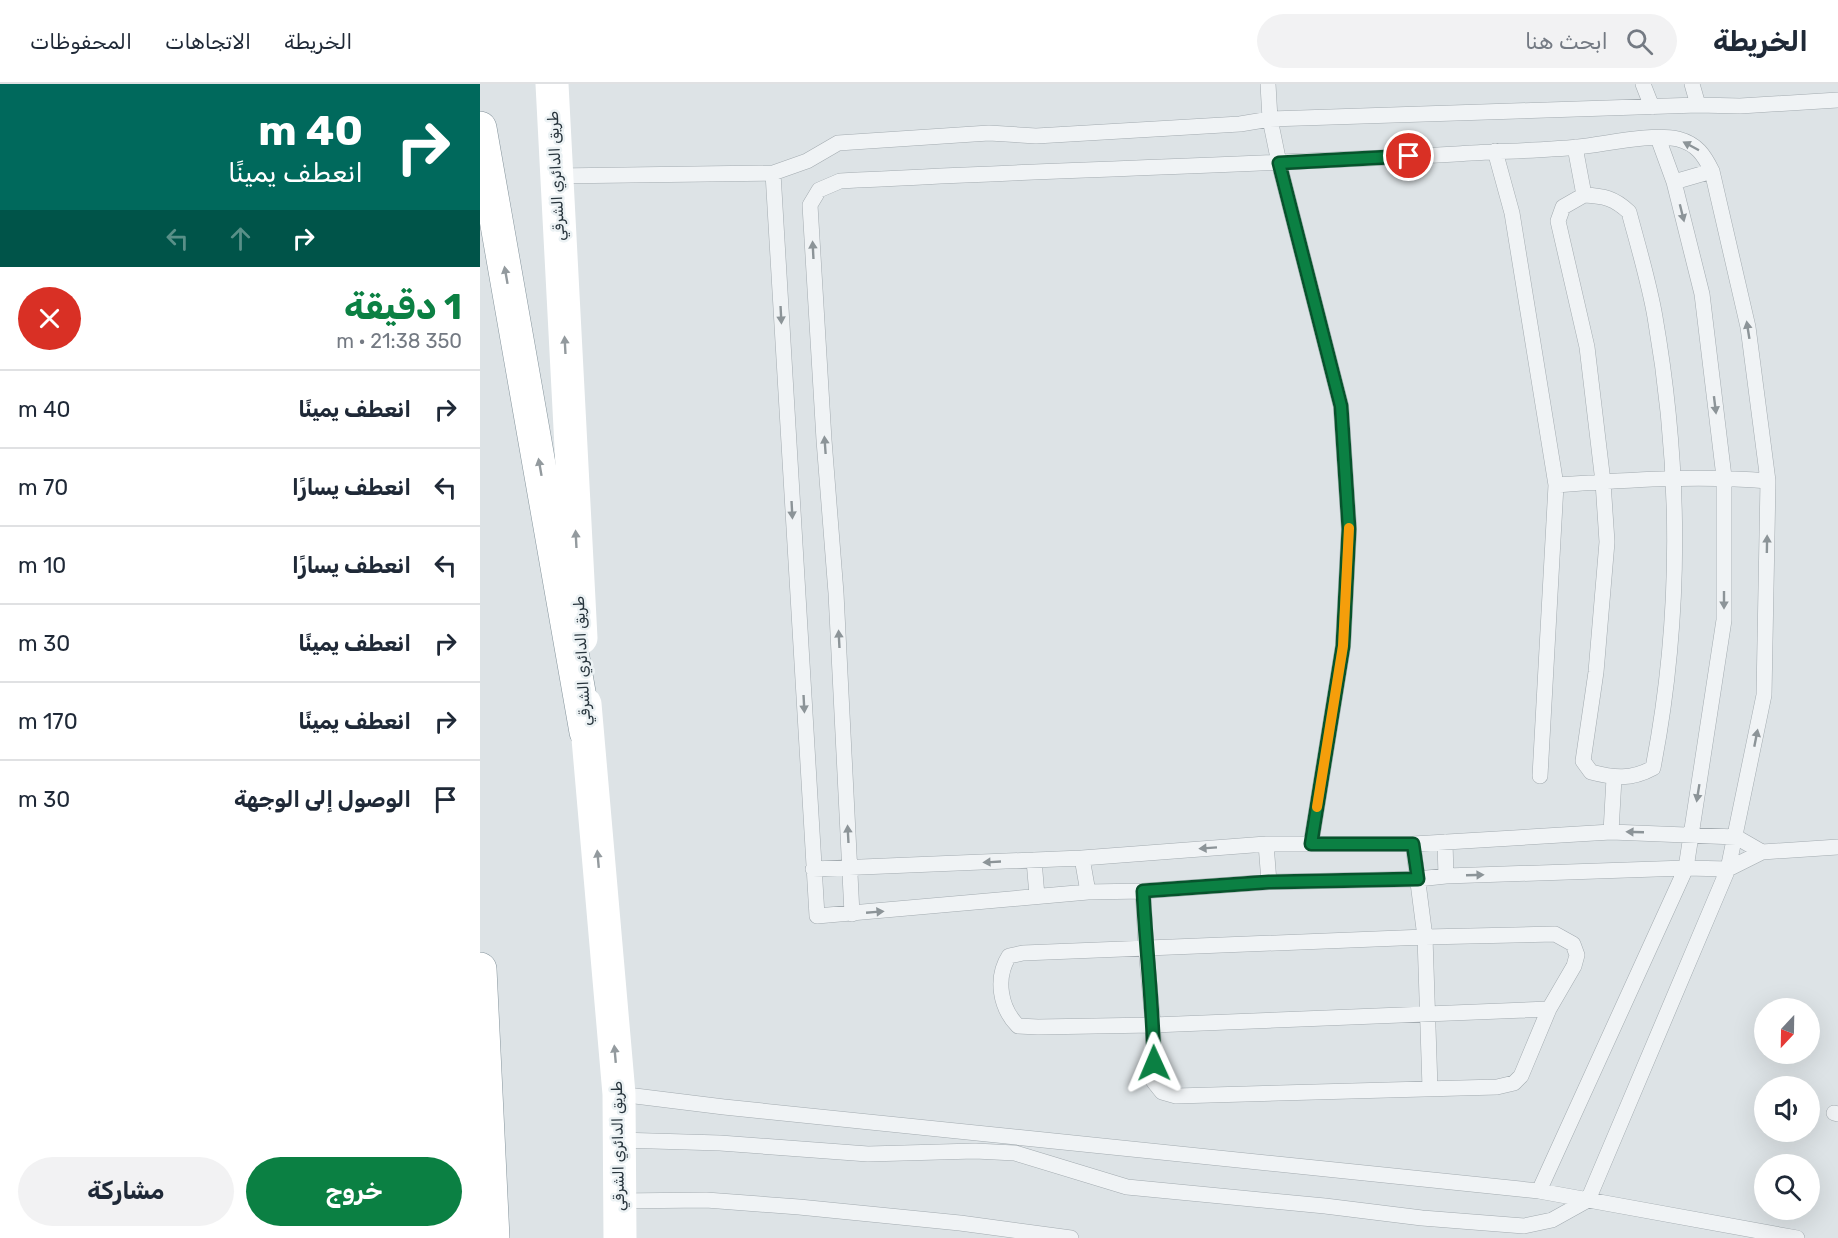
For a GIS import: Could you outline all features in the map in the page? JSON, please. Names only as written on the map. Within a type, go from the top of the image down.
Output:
[{"type":"main road","name":"طريق الدائري الشرقي","points":[[552,84],[586,732],[619,1094],[620,1238]]},
{"type":"main road","points":[[480,128],[586,732]]},
{"type":"main road","points":[[480,969],[493,1238]]},
{"type":"lane","points":[[1268,84],[1270,119],[1279,163],[1341,406],[1349,529],[1343,646],[1311,844]]},
{"type":"lane","points":[[1644,84],[1652,107]]},
{"type":"lane","points":[[1692,84],[1698,105]]},
{"type":"lane","points":[[556,176],[772,173],[807,161],[838,143],[989,133],[1036,136],[1240,124],[1270,119],[1698,105],[1740,106],[1838,99]]},
{"type":"lane","points":[[1539,1191],[1686,868],[1724,620],[1724,477],[1702,294],[1674,182],[1658,138]]},
{"type":"lane","points":[[619,1140],[720,1143],[868,1154],[975,1151],[1015,1153],[1127,1187],[1422,1218],[1524,1226],[1552,1220],[1588,1200],[1728,869],[1764,695],[1768,481],[1748,327],[1712,171],[1703,153],[1695,146],[1678,139],[1658,138],[1575,147],[1279,163],[1030,171],[840,181],[819,190],[810,205],[836,593],[852,914]]},
{"type":"lane","points":[[1575,147],[1584,195]]},
{"type":"lane","points":[[1496,151],[1512,213],[1556,485],[1540,776]]},
{"type":"lane","points":[[1674,182],[1712,171]]},
{"type":"lane","points":[[772,173],[817,916],[1089,892],[1143,891],[1269,882],[1418,879],[1446,876],[1686,868],[1728,869],[1762,852],[1838,847]]},
{"type":"lane","points":[[1584,195],[1601,196],[1617,202],[1629,212],[1655,316],[1669,421],[1673,480],[1676,552],[1672,642],[1664,709],[1653,768],[1641,774],[1614,778],[1591,772],[1583,761],[1596,672],[1607,542],[1603,482],[1587,347],[1558,221],[1563,207],[1584,195]]},
{"type":"lane","points":[[1556,485],[1724,477],[1768,481]]},
{"type":"lane","points":[[1611,832],[1614,778]]},
{"type":"lane","points":[[813,869],[1082,858],[1266,844],[1413,844],[1611,832],[1736,837],[1762,852]]},
{"type":"lane","points":[[1445,842],[1446,876]]},
{"type":"lane","points":[[1266,844],[1269,882]]},
{"type":"lane","points":[[1413,844],[1425,937],[1430,1088]]},
{"type":"lane","points":[[1082,858],[1089,892]]},
{"type":"lane","points":[[1034,860],[1037,896]]},
{"type":"lane","points":[[1143,891],[1146,947],[1154,1025],[1154,1082],[1162,1092],[1176,1096],[1497,1087],[1514,1083],[1521,1076],[1549,1009],[1578,955],[1573,944],[1555,934],[1146,947],[1023,953],[1009,956],[1002,966],[1000,980],[1005,1008],[1010,1018],[1018,1026],[1038,1028],[1154,1025],[1549,1009]]},
{"type":"lane","points":[[619,1094],[724,1107],[1539,1191],[1797,1238]]},
{"type":"lane","points":[[618,1200],[706,1200],[799,1207],[960,1223],[1071,1238]]},
{"type":"slow traffic","points":[[1317,807],[1343,646],[1349,528]]},
{"type":"route","points":[[1154,1063],[1154,1025],[1143,891],[1269,882],[1418,879],[1413,844],[1311,844],[1343,646],[1349,529],[1341,406],[1279,163],[1409,156]]}]
